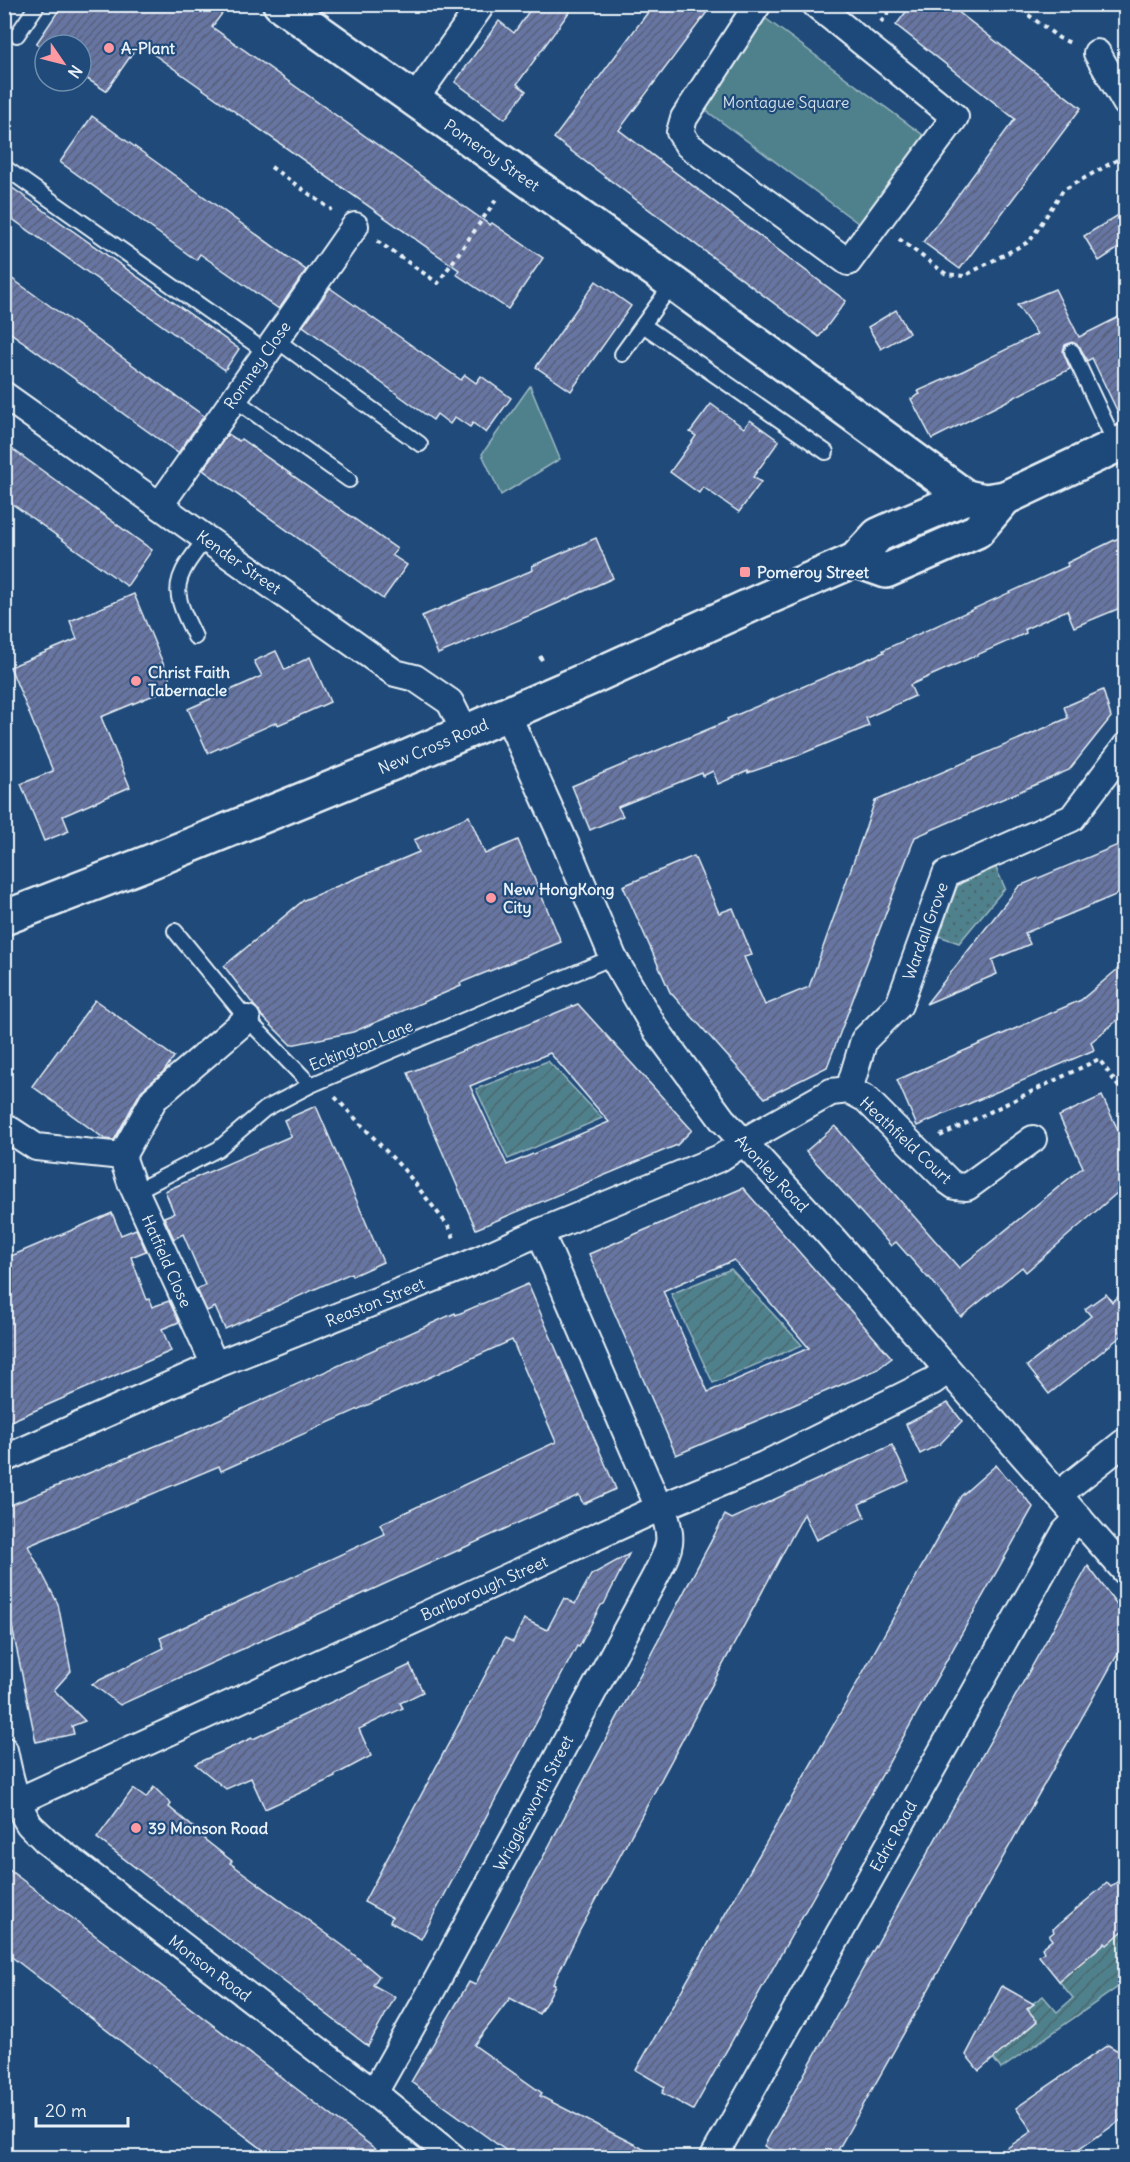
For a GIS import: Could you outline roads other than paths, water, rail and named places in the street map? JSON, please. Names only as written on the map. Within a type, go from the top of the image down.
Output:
[{"type":"main road","name":"Pomeroy Street","points":[[280,4],[673,283],[966,497]]},
{"type":"main road","name":"New Cross Road","points":[[4,918],[147,863],[396,762],[507,714],[855,560],[878,535],[966,497],[985,501],[1005,498],[1121,443]]},
{"type":"main road","name":"New Cross Road","points":[[855,560],[886,571],[977,531],[1005,498]]},
{"type":"street","points":[[414,100],[482,4]]},
{"type":"street","points":[[758,4],[684,118],[680,132],[688,145],[848,262],[955,117],[815,4]]},
{"type":"street","points":[[1097,53],[1125,103]]},
{"type":"street","name":"Romney Close","points":[[160,505],[355,226]]},
{"type":"street","name":"Kender Street","points":[[4,395],[395,673],[415,678],[450,702],[465,732]]},
{"type":"street","name":"Avonley Road","points":[[507,714],[613,957],[654,1027],[722,1119],[826,1231],[1125,1572]]},
{"type":"street","name":"Wardall Grove","points":[[849,1090],[864,1040],[899,1005],[946,874],[1072,818],[1125,746]]},
{"type":"street","points":[[4,1126],[36,1147],[122,1156],[154,1099],[248,1019]]},
{"type":"street","name":"Heathfield Court","points":[[743,1142],[831,1092],[849,1090],[866,1099],[955,1186],[967,1187],[1033,1139]]},
{"type":"street","name":"Reaston Street","points":[[4,1459],[214,1365],[467,1265],[540,1232],[720,1158],[743,1142]]},
{"type":"street","name":"Hatfield Close","points":[[122,1156],[214,1365]]},
{"type":"street","name":"Wrigglesworth Street","points":[[374,2093],[663,1561],[671,1541],[670,1527],[540,1232]]},
{"type":"street","name":"Barlborough Street","points":[[18,1801],[660,1508],[764,1465],[933,1381],[948,1370]]},
{"type":"street","points":[[1058,1495],[1125,1441]]},
{"type":"street","name":"Edric Road","points":[[713,2157],[1065,1532],[1079,1518]]},
{"type":"street","name":"Monson Road","points":[[4,1750],[8,1772],[18,1801],[30,1824],[46,1841],[454,2157]]},
{"type":"lane","points":[[17,35],[38,4]]},
{"type":"lane","points":[[4,167],[420,444]]},
{"type":"lane","points":[[622,354],[673,283]]},
{"type":"lane","points":[[643,325],[826,452]]},
{"type":"lane","points":[[1072,351],[1121,443]]},
{"type":"lane","points":[[234,399],[349,480]]},
{"type":"lane","points":[[195,638],[178,597],[178,582],[184,568],[206,538]]},
{"type":"lane","name":"Eckington Lane","points":[[175,931],[248,1019],[317,1082],[613,957]]},
{"type":"lane","points":[[136,1191],[219,1149],[265,1109],[317,1082]]},
{"type":"place","name":"A-Plant","points":[[109,48]]},
{"type":"place","name":"Pomeroy Street","points":[[745,572]]},
{"type":"place","name":"Christ Faith Tabernacle","points":[[136,681]]},
{"type":"place","name":"New HongKong City","points":[[491,898]]},
{"type":"place","name":"39 Monson Road","points":[[136,1828]]},
{"type":"park label","name":"Montague Square","points":[[786,102]]}]
